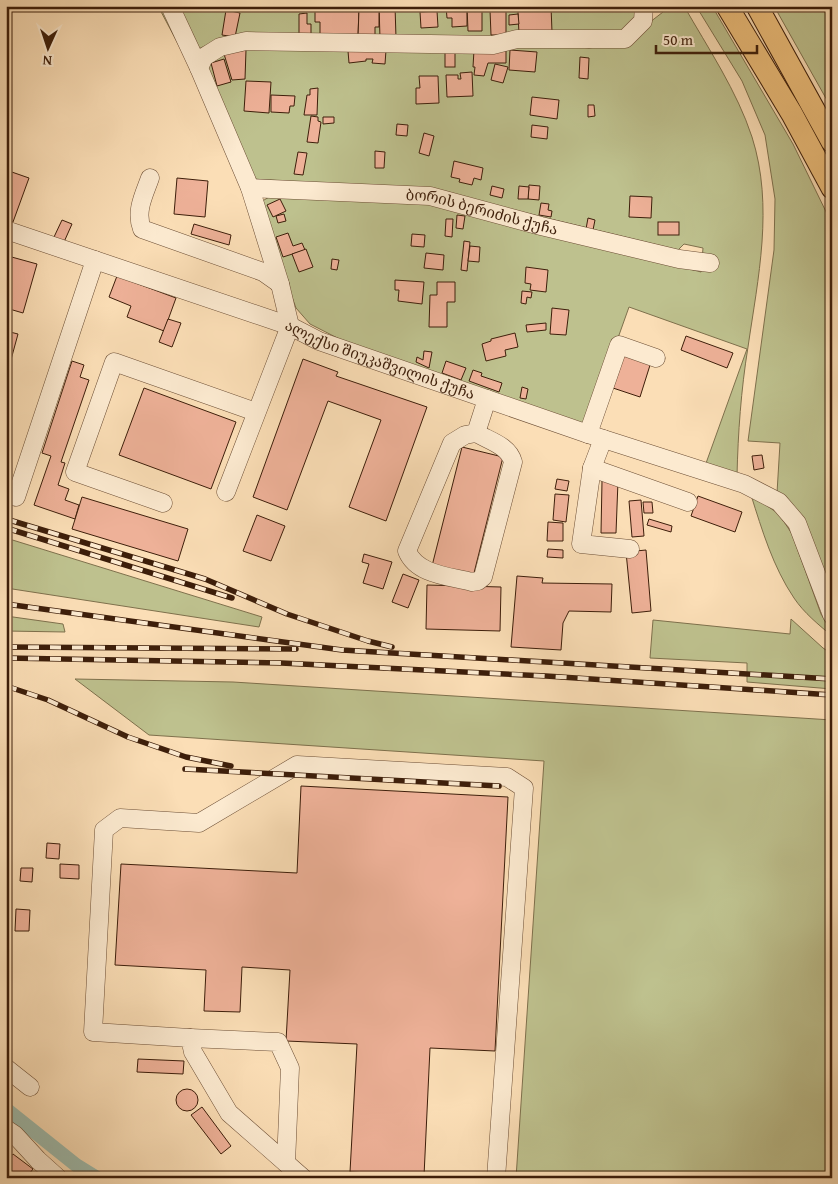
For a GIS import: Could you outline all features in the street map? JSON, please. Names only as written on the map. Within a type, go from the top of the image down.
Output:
[{"type":"main road","points":[[727,6],[792,114],[832,188]]},
{"type":"main road","points":[[757,6],[832,142]]},
{"type":"street","name":"ალექსი შიუკაშვილის ქუჩა","points":[[170,6],[199,68],[250,188],[280,284],[290,326],[319,341],[595,436],[744,484],[779,502],[797,523],[832,615]]},
{"type":"street","points":[[199,68],[204,57],[220,47],[246,42],[493,45],[517,40],[625,39],[642,21],[644,6]]},
{"type":"street","points":[[150,178],[139,208],[138,220],[142,229],[264,272],[280,284]]},
{"type":"street","name":"ბორის ბერიძის ქუჩა","points":[[250,188],[430,196],[624,246],[679,259],[710,263]]},
{"type":"street","points":[[6,230],[290,326],[226,492]]},
{"type":"street","points":[[16,497],[95,260]]},
{"type":"street","points":[[630,549],[582,544],[595,436],[619,345],[656,358]]},
{"type":"street","points":[[163,503],[75,472],[114,362],[256,412]]},
{"type":"street","points":[[476,434],[487,399]]},
{"type":"street","points":[[476,434],[506,449],[511,455],[513,462],[483,577],[478,581],[472,582],[425,570],[411,560],[407,551],[452,442],[465,435],[476,434]]},
{"type":"street","points":[[592,468],[688,502]]},
{"type":"street","points":[[286,1163],[290,1068],[278,1042],[93,1032],[104,830],[120,818],[199,823],[297,765],[507,777],[524,788],[496,1178]]},
{"type":"street","points":[[190,1038],[193,1052],[228,1113],[303,1178]]},
{"type":"street","points":[[6,1068],[30,1087]]},
{"type":"street","points":[[6,1128],[15,1135],[38,1169],[58,1178]]},
{"type":"green space","points":[[158,6],[640,6],[632,25],[618,33],[404,40],[235,39],[205,46],[184,55]]},
{"type":"green space","points":[[658,6],[684,6],[738,103],[752,137],[759,163],[762,189],[762,242],[742,395],[737,476],[705,466],[747,349],[629,307],[587,425],[365,352],[310,324],[296,308],[259,203],[276,193],[427,199],[701,272],[703,248],[684,244],[678,250],[431,190],[252,179],[205,69],[208,62],[234,47],[511,48],[557,44],[589,48],[623,43],[663,12]]},
{"type":"green space","points":[[696,6],[712,6],[793,144],[832,224],[832,602],[777,493],[780,443],[748,441],[774,250],[775,199],[765,135],[742,81]]},
{"type":"green space","points":[[774,6],[832,6],[832,109]]},
{"type":"green space","points":[[751,495],[779,514],[792,534],[821,614],[832,636],[802,609],[780,574],[759,522]]},
{"type":"green space","points":[[6,538],[262,617],[259,627],[6,588]]},
{"type":"green space","points":[[6,616],[63,624],[65,632],[6,631]]},
{"type":"green space","points":[[791,619],[832,654],[832,689],[747,682],[747,663],[650,658],[653,620],[790,634]]},
{"type":"green space","points":[[75,679],[233,682],[832,720],[832,1178],[516,1178],[544,761],[149,735]]},
{"type":"building","points":[[315,6],[359,7],[358,37],[320,36],[320,22],[315,22]]},
{"type":"building","points":[[379,6],[395,6],[396,38],[380,38]]},
{"type":"building","points":[[446,6],[467,6],[467,26],[452,27],[452,18],[447,18]]},
{"type":"building","points":[[467,6],[473,6],[473,11],[482,11],[482,31],[468,31]]},
{"type":"building","points":[[538,6],[551,6],[552,32],[519,35],[518,11],[539,9]]},
{"type":"building","points":[[359,9],[379,9],[379,27],[375,27],[375,37],[358,37]]},
{"type":"building","points":[[506,9],[506,35],[491,35],[490,10]]},
{"type":"building","points":[[226,10],[240,13],[235,37],[222,35]]},
{"type":"building","points":[[437,11],[438,27],[421,28],[420,12]]},
{"type":"building","points":[[307,13],[307,24],[311,24],[311,36],[299,37],[299,14]]},
{"type":"building","points":[[518,14],[519,24],[509,25],[509,15]]},
{"type":"building","points":[[246,50],[245,79],[232,80],[224,54]]},
{"type":"building","points":[[386,50],[385,64],[372,63],[373,59],[349,63],[348,51]]},
{"type":"building","points":[[474,50],[506,51],[506,63],[488,63],[484,76],[474,75]]},
{"type":"building","points":[[510,50],[537,52],[535,72],[509,70]]},
{"type":"building","points":[[445,52],[455,52],[455,67],[445,67]]},
{"type":"building","points":[[580,57],[589,58],[588,79],[579,78]]},
{"type":"building","points":[[224,59],[231,82],[217,86],[211,63]]},
{"type":"building","points":[[495,64],[508,67],[503,83],[491,80]]},
{"type":"building","points":[[472,72],[473,96],[447,97],[446,75],[458,75],[458,79],[461,79],[460,73]]},
{"type":"building","points":[[419,76],[438,76],[439,103],[416,104],[416,88],[420,88]]},
{"type":"building","points":[[246,81],[271,82],[269,113],[244,111]]},
{"type":"building","points":[[318,88],[317,115],[304,115],[307,95],[310,95],[310,89]]},
{"type":"building","points":[[271,95],[295,96],[294,106],[290,106],[289,113],[271,112]]},
{"type":"building","points":[[532,97],[559,100],[557,119],[530,115]]},
{"type":"building","points":[[588,105],[594,105],[595,116],[588,117]]},
{"type":"building","points":[[311,116],[318,117],[318,121],[321,122],[318,143],[307,142]]},
{"type":"building","points":[[323,117],[334,117],[334,123],[323,124]]},
{"type":"building","points":[[397,124],[408,125],[407,136],[396,135]]},
{"type":"building","points":[[532,125],[548,127],[547,139],[531,137]]},
{"type":"building","points":[[424,133],[434,136],[429,156],[419,153]]},
{"type":"building","points":[[375,151],[385,152],[384,168],[375,168]]},
{"type":"building","points":[[298,152],[307,153],[303,175],[294,174]]},
{"type":"building","points":[[454,161],[483,168],[481,180],[474,178],[472,185],[459,182],[460,179],[451,177]]},
{"type":"building","points":[[6,170],[29,178],[13,222],[6,219]]},
{"type":"building","points":[[177,178],[208,181],[205,217],[174,214]]},
{"type":"building","points":[[529,185],[540,186],[539,200],[528,199]]},
{"type":"building","points":[[492,186],[504,189],[502,198],[490,195]]},
{"type":"building","points":[[519,186],[529,187],[528,199],[518,199]]},
{"type":"building","points":[[630,196],[652,197],[651,218],[629,217]]},
{"type":"building","points":[[280,199],[286,211],[273,217],[267,205]]},
{"type":"building","points":[[541,203],[549,204],[548,210],[552,211],[551,217],[539,215]]},
{"type":"building","points":[[284,214],[286,221],[278,223],[276,216]]},
{"type":"building","points":[[457,215],[465,216],[463,229],[456,228]]},
{"type":"building","points":[[588,218],[595,220],[593,230],[586,229]]},
{"type":"building","points":[[446,219],[453,219],[452,237],[445,236]]},
{"type":"building","points":[[62,220],[72,224],[64,242],[54,237]]},
{"type":"building","points":[[658,222],[679,222],[679,235],[658,235]]},
{"type":"building","points":[[194,224],[231,235],[229,245],[191,234]]},
{"type":"building","points":[[288,233],[293,246],[302,243],[305,250],[283,257],[276,237]]},
{"type":"building","points":[[412,234],[425,235],[424,247],[411,246]]},
{"type":"building","points":[[464,241],[470,242],[467,271],[461,270]]},
{"type":"building","points":[[470,246],[480,247],[479,262],[468,261]]},
{"type":"building","points":[[306,249],[313,267],[299,272],[292,254]]},
{"type":"building","points":[[426,253],[444,255],[443,270],[424,268]]},
{"type":"building","points":[[8,256],[37,264],[23,313],[6,308],[6,262]]},
{"type":"building","points":[[332,259],[339,260],[337,270],[331,269]]},
{"type":"building","points":[[526,267],[548,270],[546,292],[530,290],[531,284],[525,283]]},
{"type":"building","points":[[117,276],[176,298],[164,331],[127,317],[131,306],[109,297]]},
{"type":"building","points":[[395,280],[424,282],[422,304],[398,301],[399,290],[395,290]]},
{"type":"building","points":[[437,282],[455,282],[455,302],[447,302],[447,327],[429,327],[430,295],[437,295]]},
{"type":"building","points":[[522,291],[532,292],[531,298],[527,297],[526,304],[521,303]]},
{"type":"building","points":[[552,308],[569,310],[566,335],[550,334]]},
{"type":"building","points":[[168,319],[181,323],[172,347],[159,342]]},
{"type":"building","points":[[546,323],[546,330],[527,332],[526,325]]},
{"type":"building","points":[[6,331],[18,334],[6,378]]},
{"type":"building","points":[[515,333],[518,347],[505,350],[506,356],[486,361],[482,344],[491,341],[491,339]]},
{"type":"building","points":[[686,336],[733,353],[727,368],[681,350]]},
{"type":"building","points":[[424,351],[432,352],[429,368],[416,362],[417,357],[423,360]]},
{"type":"building","points":[[625,353],[651,362],[640,397],[613,388]]},
{"type":"building","points":[[303,359],[338,372],[336,376],[427,407],[386,521],[349,507],[381,420],[328,401],[287,510],[253,497]]},
{"type":"building","points":[[72,361],[84,365],[80,377],[89,380],[61,462],[65,463],[58,485],[69,489],[65,500],[79,505],[75,519],[34,505],[51,456],[42,453]]},
{"type":"building","points":[[446,361],[466,368],[461,380],[442,373]]},
{"type":"building","points":[[473,370],[482,373],[481,376],[502,383],[499,392],[469,381]]},
{"type":"building","points":[[522,387],[528,389],[526,399],[520,398]]},
{"type":"building","points":[[144,388],[236,422],[211,489],[119,455]]},
{"type":"building","points":[[462,447],[503,457],[473,577],[432,566]]},
{"type":"building","points":[[762,455],[764,468],[754,470],[752,456]]},
{"type":"building","points":[[557,479],[569,481],[567,491],[555,489]]},
{"type":"building","points":[[602,481],[618,481],[616,533],[601,533]]},
{"type":"building","points":[[555,494],[569,495],[566,522],[553,520]]},
{"type":"building","points":[[698,496],[742,512],[735,532],[691,516]]},
{"type":"building","points":[[82,497],[188,529],[178,561],[72,529]]},
{"type":"building","points":[[641,500],[644,536],[632,537],[629,501]]},
{"type":"building","points":[[643,502],[652,502],[653,513],[644,513]]},
{"type":"building","points":[[257,515],[285,526],[271,561],[243,551]]},
{"type":"building","points":[[649,519],[672,526],[671,532],[647,525]]},
{"type":"building","points":[[548,522],[563,523],[563,541],[547,541]]},
{"type":"building","points":[[548,549],[563,550],[563,558],[547,557]]},
{"type":"building","points":[[646,550],[651,611],[632,613],[626,552]]},
{"type":"building","points":[[364,554],[392,562],[383,589],[363,583],[369,564],[362,562]]},
{"type":"building","points":[[403,574],[419,580],[408,608],[392,602]]},
{"type":"building","points":[[517,576],[543,578],[542,583],[612,584],[611,612],[569,611],[563,623],[561,650],[511,647]]},
{"type":"building","points":[[427,585],[501,587],[500,631],[426,629]]},
{"type":"building","points":[[301,786],[508,797],[495,1051],[430,1048],[424,1176],[350,1172],[357,1044],[286,1041],[290,970],[242,967],[240,1012],[204,1011],[206,970],[115,965],[121,864],[297,873]]},
{"type":"building","points":[[47,843],[60,844],[59,859],[46,858]]},
{"type":"building","points":[[60,864],[79,865],[79,879],[60,878]]},
{"type":"building","points":[[21,868],[33,868],[32,882],[20,881]]},
{"type":"building","points":[[16,909],[30,910],[29,931],[15,931]]},
{"type":"building","points":[[138,1059],[184,1061],[183,1074],[137,1072]]},
{"type":"building","points":[[187,1089],[195,1092],[198,1100],[195,1108],[187,1111],[179,1108],[176,1100],[179,1092]]},
{"type":"building","points":[[202,1107],[231,1146],[221,1154],[191,1115]]},
{"type":"building","points":[[13,1154],[33,1169],[26,1178],[6,1178],[6,1162]]},
{"type":"waterway","points":[[6,1109],[76,1165],[97,1178]]},
{"type":"railway","points":[[6,519],[205,579],[287,614],[392,647]]},
{"type":"railway","points":[[6,528],[232,598]]},
{"type":"railway","points":[[6,604],[342,650],[832,679]]},
{"type":"railway","points":[[6,647],[296,649]]},
{"type":"railway","points":[[6,658],[281,663],[546,676],[832,695]]},
{"type":"railway","points":[[6,686],[48,700],[128,737],[186,757],[231,766]]},
{"type":"railway","points":[[185,769],[499,786]]}]
